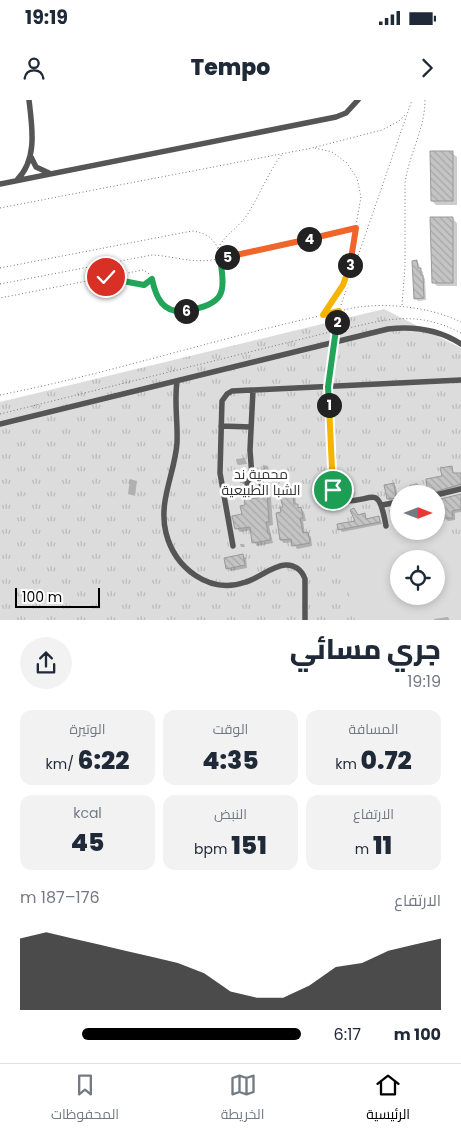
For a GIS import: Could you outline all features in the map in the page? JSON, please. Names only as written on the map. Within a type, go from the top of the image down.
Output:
[{"type":"lane","points":[[29,100],[31,158],[40,170],[50,173]]},
{"type":"lane","points":[[0,184],[336,117],[346,113],[358,100]]},
{"type":"lane","points":[[17,180],[24,172],[31,158]]},
{"type":"lane","points":[[339,311],[328,387],[333,494],[341,501],[373,497],[379,500],[382,505],[386,526]]},
{"type":"lane","points":[[0,424],[177,382],[373,332],[402,327],[431,330],[461,344]]},
{"type":"lane","points":[[233,546],[220,473],[222,401],[225,396],[232,391],[461,380]]},
{"type":"lane","points":[[177,382],[176,449],[165,494],[164,510],[165,531],[173,552],[194,576],[224,585],[246,582],[285,564],[295,567],[303,574],[305,579],[305,620]]},
{"type":"lane","points":[[168,384],[176,395]]},
{"type":"lane","points":[[252,477],[250,456],[253,390]]},
{"type":"lane","points":[[221,426],[251,427]]},
{"type":"lane","points":[[252,477],[260,480],[263,491]]},
{"type":"lane","points":[[248,494],[247,482],[252,477]]},
{"type":"lane","points":[[450,483],[452,492]]},
{"type":"lane","points":[[445,493],[461,490]]},
{"type":"lane","points":[[382,505],[390,504]]},
{"type":"path","points":[[339,311],[412,100]]},
{"type":"path","points":[[402,306],[406,267],[407,172],[422,124],[425,100]]},
{"type":"path","points":[[0,208],[312,148],[382,130],[399,121],[406,114]]},
{"type":"path","points":[[312,148],[322,149],[340,157],[358,178],[361,197],[347,276],[323,315]]},
{"type":"path","points":[[218,248],[225,236],[246,217],[284,152]]},
{"type":"path","points":[[0,284],[146,256],[164,256],[196,261],[220,258],[356,228]]},
{"type":"path","points":[[0,268],[192,231],[205,234],[218,248],[223,287],[217,300],[204,308],[183,312],[169,309],[158,300],[151,275],[143,270],[0,298]]},
{"type":"path","points":[[106,277],[144,285],[152,279]]},
{"type":"path","points":[[0,395],[104,372],[169,353],[339,311],[372,305],[402,306],[440,314],[461,322]]},
{"type":"path","points":[[0,414],[335,331],[401,318],[433,322],[449,327],[461,334]]},
{"type":"green space","name":"محمية ند الشبا الطبيعية","points":[[384,309],[461,348],[461,620],[0,620],[0,402]]},
{"type":"green space","points":[[382,517],[385,529],[390,528],[390,540],[445,540],[445,536],[461,534],[461,620],[355,620],[337,525]]},
{"type":"building","points":[[430,151],[453,151],[453,201],[431,201]]},
{"type":"building","points":[[430,217],[453,217],[453,283],[432,283]]},
{"type":"building","points":[[417,260],[418,268],[421,268],[421,275],[423,275],[424,298],[414,299],[412,261]]},
{"type":"building","points":[[452,466],[453,473],[461,473],[461,484],[445,489],[445,485],[427,485],[426,479],[442,476],[440,468]]},
{"type":"building","points":[[394,483],[394,485],[390,485],[390,499],[387,499],[384,485]]},
{"type":"building","points":[[292,488],[294,504],[298,504],[298,508],[301,507],[303,518],[300,518],[303,533],[308,532],[310,543],[292,546],[291,539],[280,540],[276,513],[281,512],[280,507],[283,507],[278,490]]},
{"type":"building","points":[[267,493],[269,522],[266,522],[270,540],[252,543],[250,527],[235,529],[232,516],[242,514],[240,506],[245,505],[244,498],[261,497],[261,495]]},
{"type":"building","points":[[461,494],[461,509],[452,511],[453,518],[445,518],[445,498]]},
{"type":"building","points":[[354,508],[358,515],[365,513],[366,519],[379,516],[380,522],[338,530],[337,524],[355,521],[350,510]]},
{"type":"building","points":[[243,554],[245,565],[226,569],[224,558]]},
{"type":"route","points":[[106,277],[141,285],[147,284],[152,279],[158,300],[163,306],[176,312],[204,308],[211,305],[221,294],[223,280],[220,258],[356,228],[347,276],[323,315],[339,311],[328,387],[333,490]]}]
